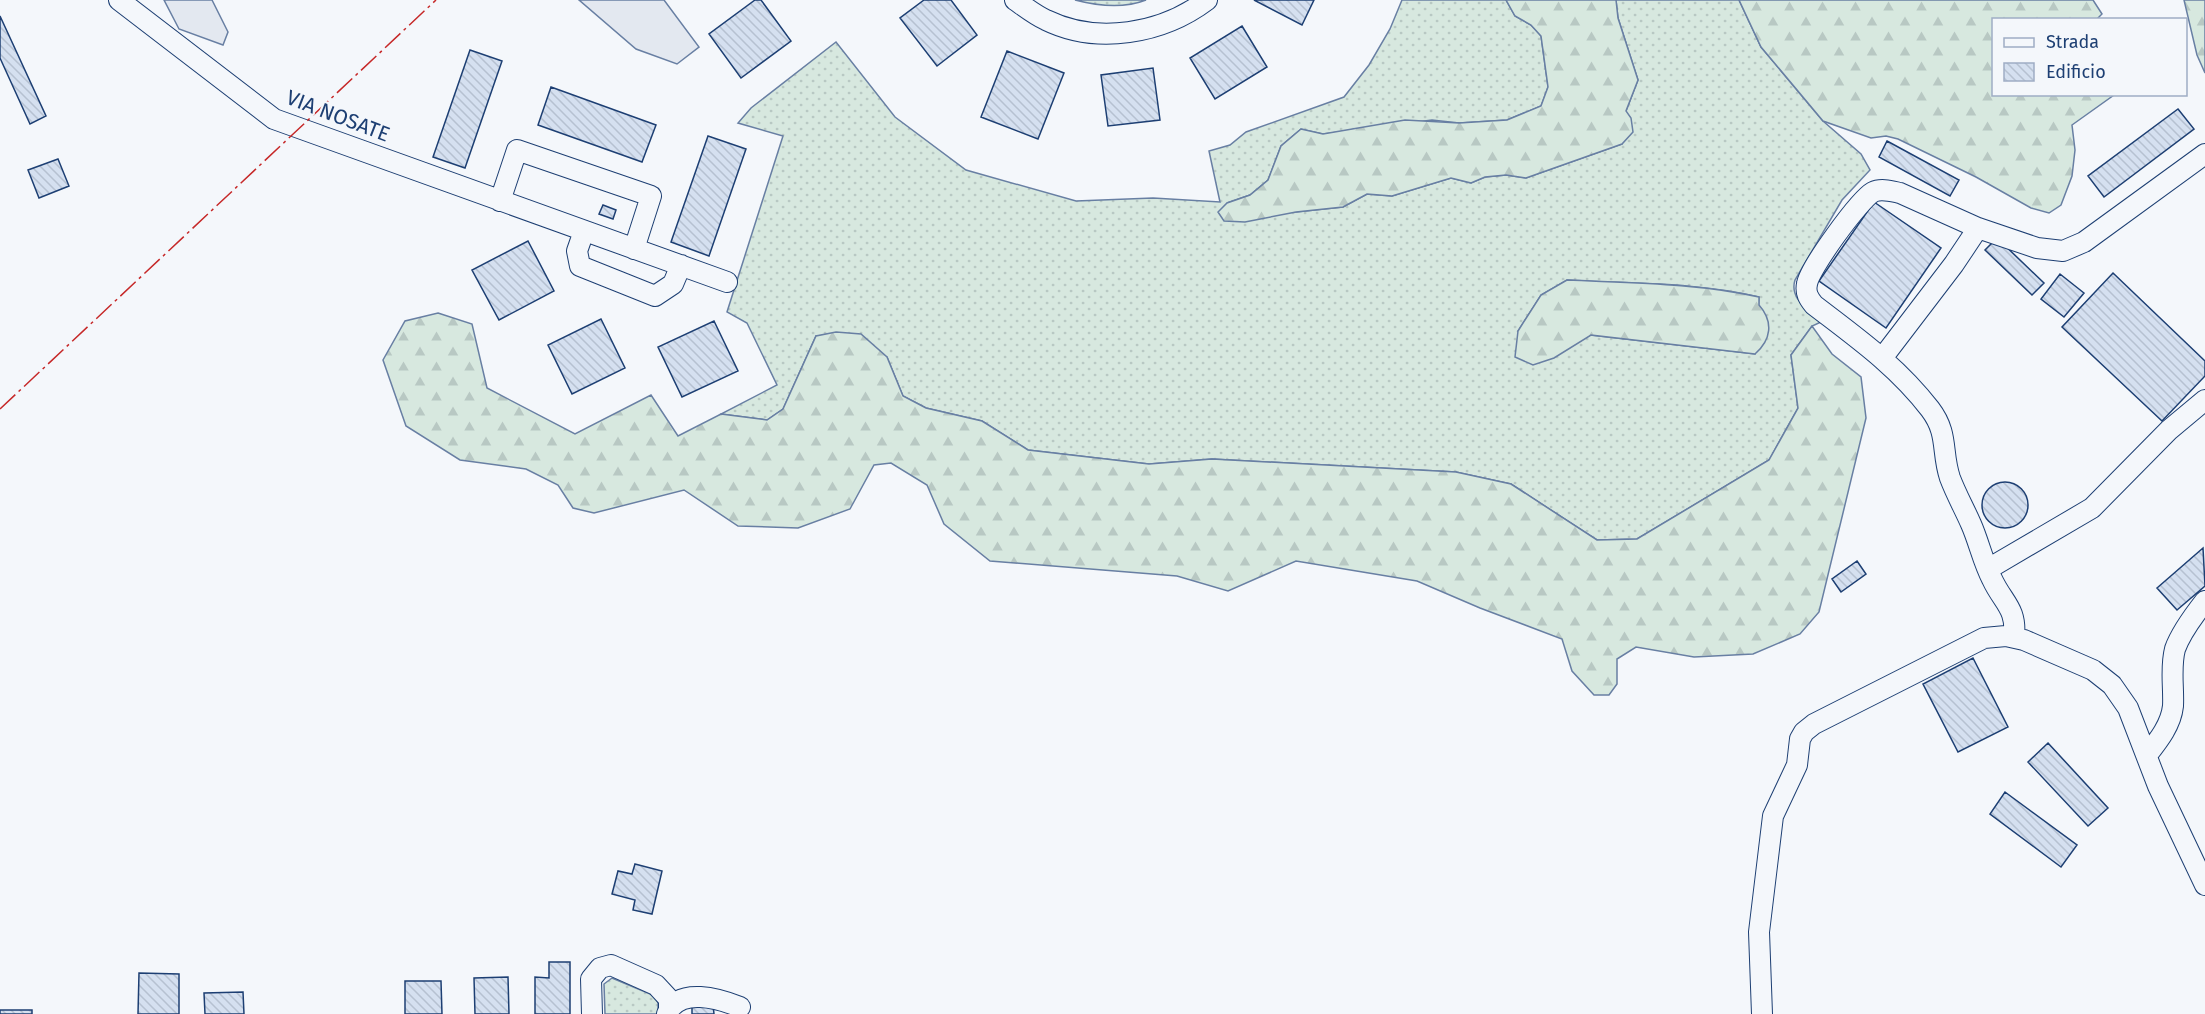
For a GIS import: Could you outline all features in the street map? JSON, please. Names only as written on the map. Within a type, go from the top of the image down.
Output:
[{"type":"street","name":"VIA NOSATE","points":[[119,0],[274,119],[727,282]]},
{"type":"street","points":[[1015,0],[1045,20],[1062,27],[1103,34],[1135,32],[1166,23],[1194,10],[1207,0]]},
{"type":"street","points":[[500,201],[517,150],[651,196],[634,249]]},
{"type":"street","points":[[2014,637],[2014,617],[1992,580],[1950,477],[1945,458],[1944,439],[1937,419],[1917,393],[1883,357],[1814,305],[1808,298],[1807,281],[1826,249],[1860,203],[1875,191],[1887,190],[1900,193],[1978,228],[2037,248],[2057,251],[2071,249],[2084,242],[2205,154]]},
{"type":"street","points":[[1883,357],[1954,264],[1978,228]]},
{"type":"street","points":[[584,231],[577,251],[580,266],[655,296],[673,284],[681,265]]},
{"type":"street","points":[[1988,569],[2092,508],[2169,430],[2205,400]]},
{"type":"street","points":[[2146,755],[2163,732],[2171,716],[2173,706],[2172,663],[2176,647],[2192,618],[2205,601]]},
{"type":"street","points":[[1762,1014],[1759,932],[1773,816],[1794,771],[1800,739],[1804,732],[1814,724],[1976,640],[1992,636],[2014,637],[2093,670],[2118,692],[2128,708],[2164,800],[2205,885]]},
{"type":"street","points":[[592,1014],[591,979],[600,968],[611,965],[656,985],[669,999],[668,1012]]},
{"type":"street","points":[[668,1012],[681,1001],[698,996],[740,1006]]},
{"type":"green space","points":[[1075,0],[1146,0],[1128,5],[1110,6]]},
{"type":"green space","points":[[1402,0],[1506,0],[1515,16],[1531,25],[1541,36],[1548,87],[1541,106],[1507,120],[1459,123],[1432,120],[1323,134],[1301,129],[1281,146],[1268,180],[1250,195],[1227,203],[1296,212],[1343,207],[1367,194],[1392,196],[1451,178],[1471,183],[1485,177],[1506,175],[1526,178],[1622,144],[1626,111],[1638,80],[1618,18],[1616,0],[1739,0],[1761,47],[1823,121],[1861,154],[1870,170],[1842,200],[1795,280],[1797,298],[1821,322],[1812,326],[1791,355],[1798,408],[1769,460],[1637,539],[1597,540],[1511,484],[1456,472],[1212,459],[1149,464],[1028,450],[982,421],[926,408],[903,396],[887,357],[816,336],[783,409],[767,420],[721,414],[777,385],[747,323],[727,312],[783,136],[738,123],[751,108],[836,42],[895,117],[966,170],[1076,201],[1153,198],[1220,202],[1209,151],[1230,145],[1246,132],[1344,97],[1369,65],[1390,29]],"holes":[[[1567,280],[1688,286],[1759,297],[1755,354],[1590,335],[1518,331],[1541,295]]]},
{"type":"green space","points":[[1506,0],[1616,0],[1618,18],[1638,80],[1626,111],[1631,118],[1633,132],[1622,144],[1526,178],[1506,175],[1485,177],[1471,183],[1451,178],[1392,196],[1367,194],[1343,207],[1296,212],[1245,222],[1224,221],[1218,212],[1227,203],[1250,195],[1268,180],[1281,146],[1301,129],[1323,134],[1405,120],[1459,123],[1507,120],[1541,106],[1548,87],[1541,36],[1531,25],[1515,16]]},
{"type":"green space","points":[[1739,0],[2093,0],[2102,14],[2098,18],[1992,18],[1992,96],[2113,96],[2072,125],[2075,150],[2072,176],[2061,205],[2049,213],[2031,208],[1976,177],[1898,139],[1886,136],[1871,138],[1823,121],[1761,47]]},
{"type":"green space","points":[[2184,0],[2205,0],[2205,73],[2197,55]]},
{"type":"green space","points":[[1567,280],[1688,286],[1759,297],[1759,305],[1767,318],[1769,331],[1764,343],[1755,354],[1591,335],[1554,358],[1533,365],[1515,357],[1518,331],[1541,295]]},
{"type":"green space","points":[[438,313],[472,324],[487,388],[575,434],[651,395],[678,436],[721,414],[767,420],[783,409],[816,336],[836,332],[861,334],[887,357],[903,396],[926,408],[982,421],[1028,450],[1149,464],[1212,459],[1456,472],[1511,484],[1597,540],[1637,539],[1769,460],[1798,408],[1791,355],[1812,326],[1832,354],[1861,377],[1866,418],[1819,612],[1800,634],[1753,654],[1694,657],[1636,647],[1617,659],[1617,684],[1609,695],[1594,695],[1572,671],[1562,639],[1417,581],[1296,561],[1228,591],[1177,576],[990,561],[944,524],[927,485],[891,463],[874,465],[850,509],[798,528],[738,526],[684,490],[594,513],[573,508],[558,485],[526,469],[460,460],[406,426],[383,360],[405,321]]},
{"type":"green space","points":[[612,978],[655,996],[658,1003],[658,1014],[605,1014],[604,984]]},
{"type":"shaded area","points":[[164,0],[212,0],[228,32],[223,45],[179,29]]},
{"type":"shaded area","points":[[579,0],[664,0],[699,47],[677,64],[636,49]]},
{"type":"building","points":[[755,0],[761,0],[791,41],[741,78],[709,34]]},
{"type":"building","points":[[924,0],[951,0],[977,35],[937,66],[900,18]]},
{"type":"building","points":[[1254,0],[1314,0],[1302,25]]},
{"type":"building","points":[[0,16],[46,116],[30,124],[0,58]]},
{"type":"building","points":[[1242,26],[1267,67],[1215,99],[1190,58]]},
{"type":"building","points":[[470,50],[502,61],[465,168],[433,157]]},
{"type":"building","points":[[1007,51],[1064,73],[1038,139],[981,117]]},
{"type":"building","points":[[1153,68],[1160,120],[1108,126],[1101,75]]},
{"type":"building","points":[[551,87],[656,125],[642,162],[538,125]]},
{"type":"building","points":[[2178,109],[2194,129],[2104,197],[2088,176]]},
{"type":"building","points":[[708,136],[746,149],[709,256],[671,242]]},
{"type":"building","points":[[1887,141],[1959,180],[1950,196],[1879,157]]},
{"type":"building","points":[[58,159],[69,186],[39,198],[28,170]]},
{"type":"building","points":[[1874,202],[1941,248],[1886,328],[1819,281]]},
{"type":"building","points":[[603,205],[616,210],[613,219],[599,214]]},
{"type":"building","points":[[1997,238],[2044,283],[2032,295],[1985,250]]},
{"type":"building","points":[[528,241],[554,291],[499,320],[472,270]]},
{"type":"building","points":[[2113,273],[2205,361],[2205,376],[2162,421],[2062,327]]},
{"type":"building","points":[[2060,274],[2084,293],[2064,317],[2041,299]]},
{"type":"building","points":[[601,319],[625,368],[572,394],[548,345]]},
{"type":"building","points":[[714,321],[738,371],[682,397],[658,347]]},
{"type":"building","points":[[2005,482],[2021,489],[2028,505],[2021,521],[2005,528],[1989,521],[1982,505],[1989,489]]},
{"type":"building","points":[[2203,548],[2205,586],[2177,610],[2157,588]]},
{"type":"building","points":[[1857,561],[1866,574],[1841,592],[1832,579]]},
{"type":"building","points":[[1973,658],[2008,727],[1958,752],[1923,684]]},
{"type":"building","points":[[2048,743],[2108,808],[2088,826],[2028,762]]},
{"type":"building","points":[[2005,792],[2077,845],[2061,867],[1990,814]]},
{"type":"building","points":[[635,864],[662,871],[652,914],[633,910],[635,900],[612,894],[618,871],[632,874]]},
{"type":"building","points":[[549,962],[570,962],[570,1014],[535,1014],[535,977],[549,978]]},
{"type":"building","points":[[139,973],[179,974],[179,1014],[138,1014]]},
{"type":"building","points":[[508,977],[509,1014],[475,1014],[474,978]]},
{"type":"building","points":[[405,981],[441,981],[442,1014],[405,1014]]},
{"type":"building","points":[[243,992],[244,1014],[205,1014],[204,993]]},
{"type":"building","points":[[692,1004],[713,1004],[714,1014],[692,1014]]},
{"type":"building","points":[[0,1010],[32,1010],[32,1014],[0,1014]]},
{"type":"power","points":[[0,409],[436,0]]}]
